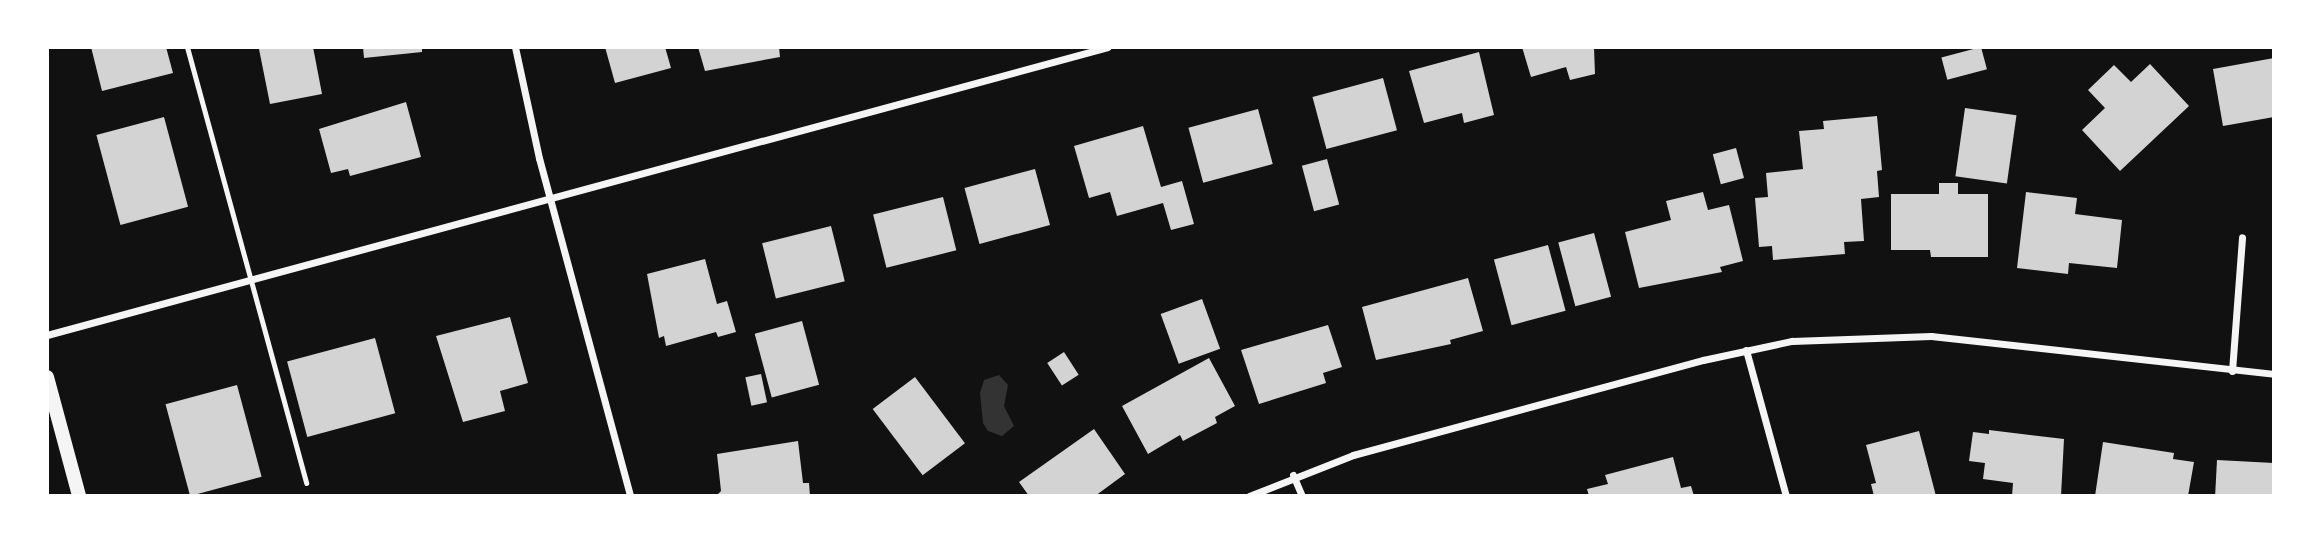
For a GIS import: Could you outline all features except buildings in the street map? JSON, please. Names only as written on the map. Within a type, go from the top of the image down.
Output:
[{"type":"main road","points":[[47,377],[79,496]]},
{"type":"street","points":[[515,47],[550,198],[629,496]]},
{"type":"street","points":[[47,335],[1108,47]]},
{"type":"street","points":[[2232,371],[2242,237]]},
{"type":"street","points":[[1249,496],[1293,475],[1353,455],[1746,350],[1836,337],[1931,336],[2274,374]]},
{"type":"street","points":[[1746,350],[1786,496]]},
{"type":"street","points":[[1293,475],[1302,496]]},
{"type":"lane","points":[[187,47],[248,280],[306,483]]},
{"type":"shaded area","points":[[999,375],[1008,385],[1004,406],[1014,426],[1002,436],[988,431],[983,423],[980,393],[984,380]]}]
